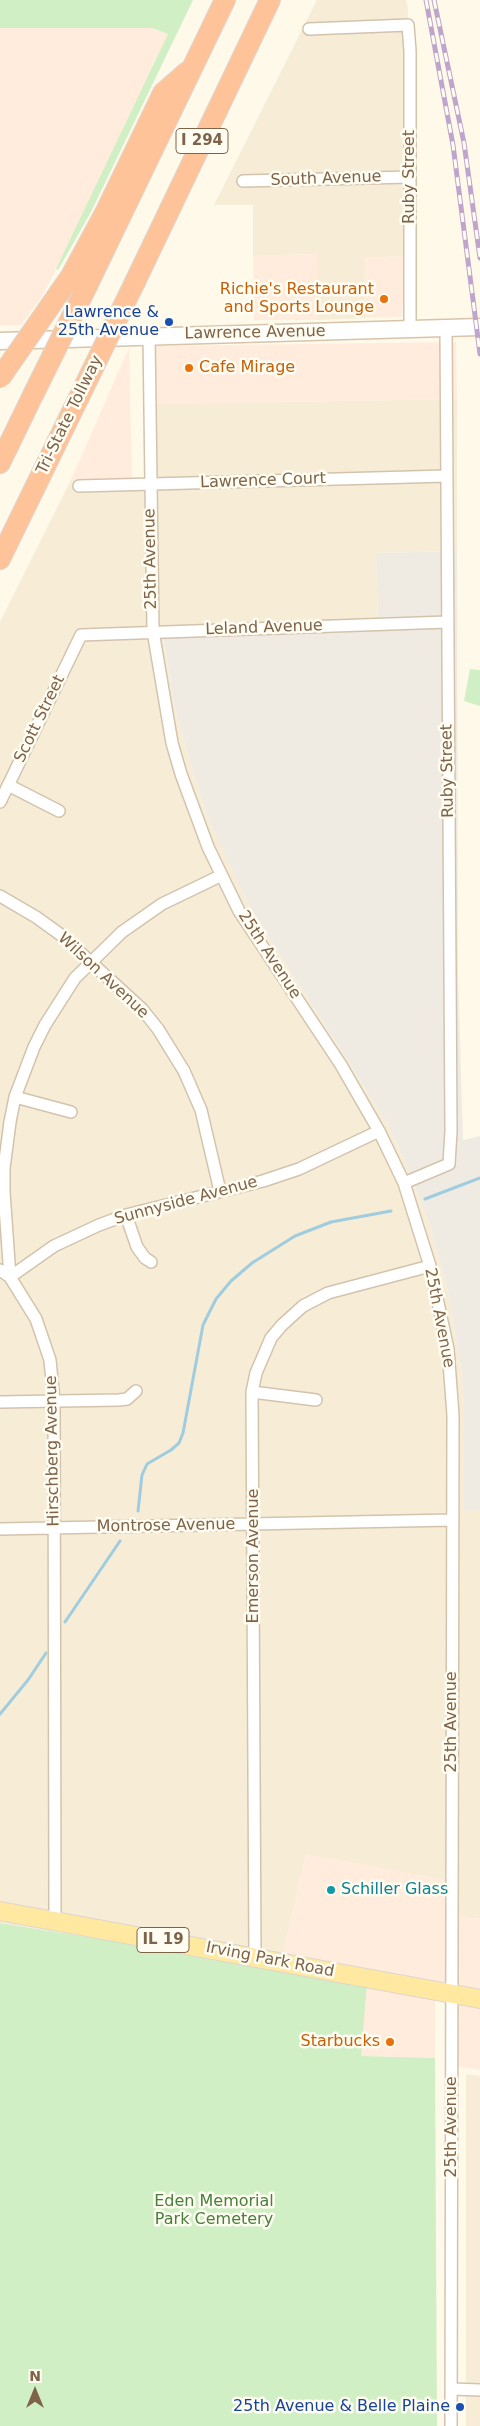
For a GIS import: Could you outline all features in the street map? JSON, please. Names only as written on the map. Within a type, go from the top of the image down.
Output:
[{"type":"highway","name":"I 294","points":[[0,463],[33,395],[79,280],[194,66],[225,0]]},
{"type":"highway","name":"Tri-State Tollway","points":[[0,559],[270,0]]},
{"type":"highway","name":"I 294","points":[[0,378],[79,280]]},
{"type":"main road","name":"Lawrence Avenue","points":[[0,341],[148,335],[480,327]]},
{"type":"main road","name":"Irving Park Road","points":[[0,1911],[480,1999]]},
{"type":"street","name":"Ruby Street","points":[[309,29],[408,26],[410,51],[410,329]]},
{"type":"street","name":"South Avenue","points":[[243,182],[410,177]]},
{"type":"street","name":"Ruby Street","points":[[404,1183],[449,1164],[451,1130],[446,328]]},
{"type":"street","name":"25th Avenue","points":[[148,335],[149,484],[153,632],[172,743],[194,811],[220,876],[239,911],[341,1065],[379,1131],[404,1183],[430,1266],[448,1349],[453,1415],[451,2426]]},
{"type":"street","name":"Lawrence Court","points":[[79,486],[447,476]]},
{"type":"street","name":"Leland Avenue","points":[[81,635],[447,622]]},
{"type":"street","name":"Scott Street","points":[[0,802],[81,635]]},
{"type":"street","points":[[8,785],[59,812]]},
{"type":"street","name":"Hirschberg Avenue","points":[[55,1920],[56,1628],[54,1401],[50,1360],[36,1319],[10,1277],[4,1168],[10,1122],[15,1097],[45,1025],[76,978],[90,961],[122,932],[162,904],[220,876]]},
{"type":"street","name":"Wilson Avenue","points":[[0,896],[36,917],[90,961],[142,1009],[172,1050],[201,1110],[220,1191]]},
{"type":"street","points":[[15,1097],[71,1112]]},
{"type":"street","name":"Sunnyside Avenue","points":[[10,1277],[54,1246],[99,1225],[126,1215],[263,1181],[299,1169],[379,1131]]},
{"type":"street","points":[[126,1215],[137,1247],[145,1258],[151,1262]]},
{"type":"street","name":"Emerson Avenue","points":[[255,1957],[252,1392],[256,1373],[271,1338],[303,1306],[328,1293],[430,1266]]},
{"type":"street","points":[[0,1270],[10,1277]]},
{"type":"street","points":[[0,1402],[119,1400],[132,1396],[136,1392]]},
{"type":"street","points":[[252,1392],[316,1400]]},
{"type":"street","name":"Montrose Avenue","points":[[0,1529],[452,1520]]},
{"type":"street","points":[[452,2390],[480,2390]]},
{"type":"shaded area","points":[[317,0],[406,0],[408,8],[405,256],[365,258],[366,318],[318,320],[316,254],[253,256],[253,205],[214,205]]},
{"type":"shaded area","points":[[0,28],[152,28],[168,34],[68,246],[41,298],[21,325],[0,325]]},
{"type":"shaded area","points":[[317,254],[318,320],[254,320],[253,256]]},
{"type":"shaded area","points":[[405,256],[402,317],[366,318],[365,258]]},
{"type":"shaded area","points":[[456,342],[457,399],[154,404],[154,346]]},
{"type":"shaded area","points":[[129,348],[132,479],[71,480]]},
{"type":"shaded area","points":[[457,399],[457,551],[376,553],[378,626],[163,634],[174,704],[205,810],[250,907],[387,1123],[408,1168],[430,1226],[447,1287],[461,1367],[464,1405],[464,1510],[480,1510],[480,1919],[454,1915],[306,1854],[280,1967],[0,1923],[0,622],[71,480],[153,479],[154,404]]},
{"type":"shaded area","points":[[457,551],[458,971],[463,1140],[480,1136],[480,1510],[464,1511],[464,1405],[461,1367],[447,1287],[430,1226],[408,1168],[387,1123],[250,907],[226,857],[205,810],[190,762],[174,704],[163,634],[378,626],[376,553]]},
{"type":"shaded area","points":[[306,1854],[453,1881],[454,1915],[480,1919],[480,1995],[435,1998],[435,2058],[361,2056],[280,1967]]},
{"type":"shaded area","points":[[455,1999],[480,2003],[480,2070],[455,2066]]},
{"type":"shaded area","points":[[466,2074],[480,2076],[480,2426],[466,2426]]},
{"type":"green space","points":[[0,0],[193,0],[91,212],[58,270],[56,269],[168,34],[152,28],[0,28]]},
{"type":"green space","points":[[470,669],[480,670],[480,706],[464,701]]},
{"type":"green space","name":"Eden Memorial Park Cemetery","points":[[0,1923],[367,1982],[361,2056],[435,2058],[437,2426],[0,2426]]},
{"type":"waterway","points":[[425,1199],[480,1178]]},
{"type":"waterway","points":[[138,1511],[142,1475],[147,1464],[179,1443],[183,1433],[203,1325],[216,1299],[231,1281],[252,1263],[295,1236],[331,1222],[391,1211]]},
{"type":"waterway","points":[[65,1622],[120,1541]]},
{"type":"waterway","points":[[0,1714],[28,1680],[46,1653]]},
{"type":"railway","points":[[426,0],[453,145],[480,354]]},
{"type":"railway","points":[[434,0],[464,143],[480,258]]},
{"type":"place","name":"Richie's Restaurant and Sports Lounge","points":[[384,299]]},
{"type":"place","name":"Lawrence & 25th Avenue","points":[[169,322]]},
{"type":"place","name":"Cafe Mirage","points":[[189,368]]},
{"type":"place","name":"Schiller Glass","points":[[331,1890]]},
{"type":"place","name":"Starbucks","points":[[390,2042]]},
{"type":"place","name":"25th Avenue & Belle Plaine","points":[[460,2407]]}]
